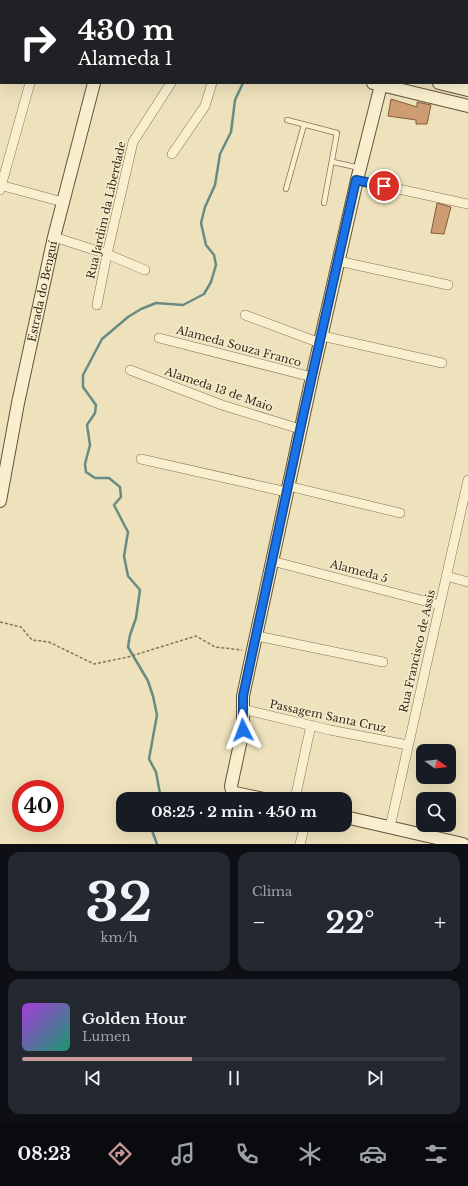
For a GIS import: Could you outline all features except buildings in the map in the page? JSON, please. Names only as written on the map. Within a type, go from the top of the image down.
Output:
[{"type":"street","points":[[30,84],[0,187],[63,202]]},
{"type":"street","name":"Estrada do Benguí","points":[[0,501],[5,442],[54,237],[94,84]]},
{"type":"street","name":"Rua Jardim da Liberdade","points":[[97,305],[107,254],[133,142],[170,84]]},
{"type":"street","points":[[172,154],[205,106],[212,84]]},
{"type":"street","points":[[234,792],[232,791],[231,786],[243,730],[242,709],[287,489],[377,84],[468,106]]},
{"type":"street","points":[[446,84],[468,90]]},
{"type":"street","points":[[358,174],[468,204]]},
{"type":"street","points":[[54,237],[107,254],[145,270]]},
{"type":"street","points":[[338,261],[448,285]]},
{"type":"street","points":[[244,315],[321,339],[442,363]]},
{"type":"street","name":"Alameda Souza Franco","points":[[159,338],[312,377]]},
{"type":"street","name":"Alameda 13 de Maio","points":[[130,370],[222,404],[300,429]]},
{"type":"street","points":[[141,459],[400,513]]},
{"type":"street","name":"Rua Francisco de Assis","points":[[390,827],[468,480]]},
{"type":"street","name":"Alameda 5","points":[[272,561],[440,605]]},
{"type":"street","points":[[446,576],[468,582]]},
{"type":"street","points":[[257,636],[383,662]]},
{"type":"street","name":"Passagem Santa Cruz","points":[[242,709],[408,745]]},
{"type":"street","points":[[297,792],[311,725]]},
{"type":"street","points":[[352,819],[463,844]]},
{"type":"street","points":[[300,844],[303,832]]},
{"type":"lane","points":[[287,120],[337,133],[333,162],[324,203]]},
{"type":"lane","points":[[286,189],[304,125]]},
{"type":"lane","points":[[333,162],[358,174]]},
{"type":"path","points":[[0,622],[21,627],[32,640],[49,642],[94,664],[128,657],[196,636],[215,647],[254,651]]},
{"type":"waterway","points":[[160,792],[156,772],[149,759],[157,715],[153,696],[148,681],[128,647],[130,635],[136,618],[140,590],[128,576],[124,556],[128,532],[114,505],[121,497],[120,487],[109,478],[95,478],[86,472],[85,464],[90,445],[87,425],[95,413],[96,405],[83,387],[83,375],[102,339],[128,317],[141,309],[156,303],[183,305],[204,294],[211,282],[216,265],[214,255],[206,245],[201,223],[205,207],[215,185],[220,154],[231,132],[235,100],[243,84]]},
{"type":"waterway","points":[[153,832],[157,844]]},
{"type":"route","points":[[243,730],[243,696],[254,651],[303,416],[356,180],[384,186]]}]
